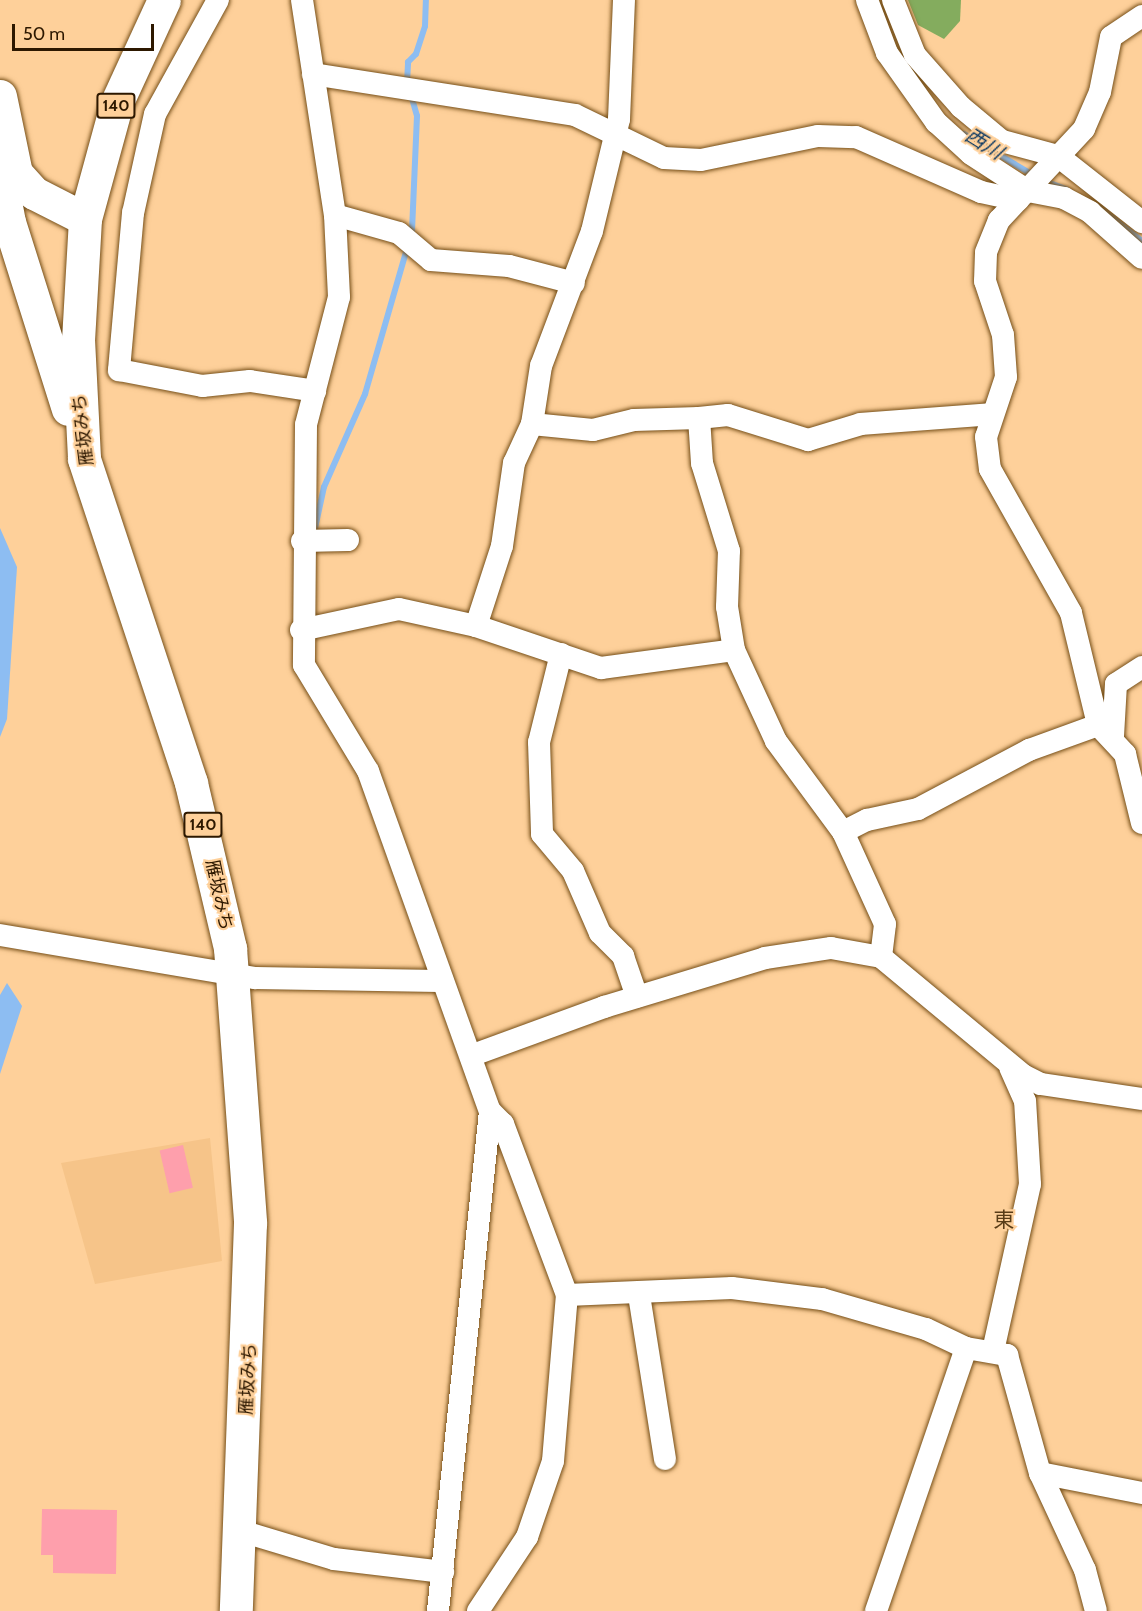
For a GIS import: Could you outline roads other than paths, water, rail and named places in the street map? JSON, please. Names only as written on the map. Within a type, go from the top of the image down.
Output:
[{"type":"highway","name":"140","points":[[85,219],[117,102],[164,0]]},
{"type":"highway","points":[[1,124],[16,173],[34,193],[85,219]]},
{"type":"highway","points":[[0,175],[9,222],[84,459]]},
{"type":"highway","name":"雁坂みち","points":[[85,219],[78,339],[84,459],[191,783],[221,897],[222,974],[250,1223],[241,1531],[236,1611]]},
{"type":"street","points":[[218,0],[155,114],[133,213],[119,370],[202,386],[250,381],[315,391]]},
{"type":"street","points":[[302,0],[335,215],[339,297],[306,424],[301,630],[304,664],[368,771],[430,937],[439,981],[473,1055],[490,1112],[438,1611]]},
{"type":"street","points":[[476,626],[502,546],[514,463],[532,424],[541,366],[574,283],[614,135],[624,0]]},
{"type":"street","points":[[867,0],[887,53],[936,122],[1023,196]]},
{"type":"street","points":[[893,0],[915,55],[961,107],[1002,141],[1059,156],[1142,222]]},
{"type":"street","points":[[1142,16],[1111,37],[1088,120],[1059,156],[999,220],[986,253],[986,281],[1003,335],[1006,377],[986,437],[990,469],[1071,613],[1105,730],[1125,754],[1142,823]]},
{"type":"street","points":[[313,74],[575,114],[664,158],[701,160],[818,136],[856,137],[981,192],[1064,198],[1090,212],[1142,258]]},
{"type":"street","points":[[335,215],[399,233],[431,260],[509,266],[574,283]]},
{"type":"street","points":[[532,424],[592,430],[634,420],[728,415],[808,440],[861,424],[993,414]]},
{"type":"street","points":[[699,418],[702,463],[729,551],[727,607],[734,650],[776,741],[843,832],[885,924],[881,957]]},
{"type":"street","points":[[302,541],[348,540]]},
{"type":"street","points":[[301,630],[399,609],[476,626],[601,668],[734,650]]},
{"type":"street","points":[[561,654],[539,742],[542,834],[573,871],[600,933],[623,956],[637,997]]},
{"type":"street","points":[[1105,730],[1116,684],[1142,667]]},
{"type":"street","points":[[843,832],[867,820],[918,809],[1019,754],[1105,730]]},
{"type":"street","points":[[0,936],[222,974],[439,981]]},
{"type":"street","points":[[473,1055],[637,997],[807,951],[831,948],[881,957],[1010,1067],[1041,1083],[1142,1100]]},
{"type":"street","points":[[993,1351],[1030,1184],[1025,1101],[1010,1067]]},
{"type":"street","points":[[478,1611],[527,1538],[553,1461],[567,1295],[503,1124],[490,1112]]},
{"type":"street","points":[[567,1295],[639,1295],[732,1288],[822,1299],[926,1329],[966,1348],[1007,1355],[1040,1473],[1085,1570],[1096,1611]]},
{"type":"street","points":[[639,1295],[665,1459]]},
{"type":"street","points":[[876,1611],[966,1348]]},
{"type":"street","points":[[1040,1473],[1142,1493]]},
{"type":"street","points":[[241,1531],[334,1559],[443,1572]]},
{"type":"water","points":[[0,528],[17,567],[7,719],[0,737]]},
{"type":"water","points":[[7,983],[22,1006],[0,1074],[0,995]]},
{"type":"waterway","points":[[407,83],[408,62],[416,54],[425,26],[426,0]]},
{"type":"waterway","points":[[411,95],[417,116],[412,231]]},
{"type":"waterway","name":"西川","points":[[964,134],[1033,175]]},
{"type":"waterway","name":"西川","points":[[1042,180],[1066,189]]},
{"type":"waterway","name":"西川","points":[[1096,205],[1142,241]]},
{"type":"waterway","points":[[315,528],[324,487],[365,394],[408,245]]},
{"type":"district","name":"東","points":[[1004,1220]]}]
